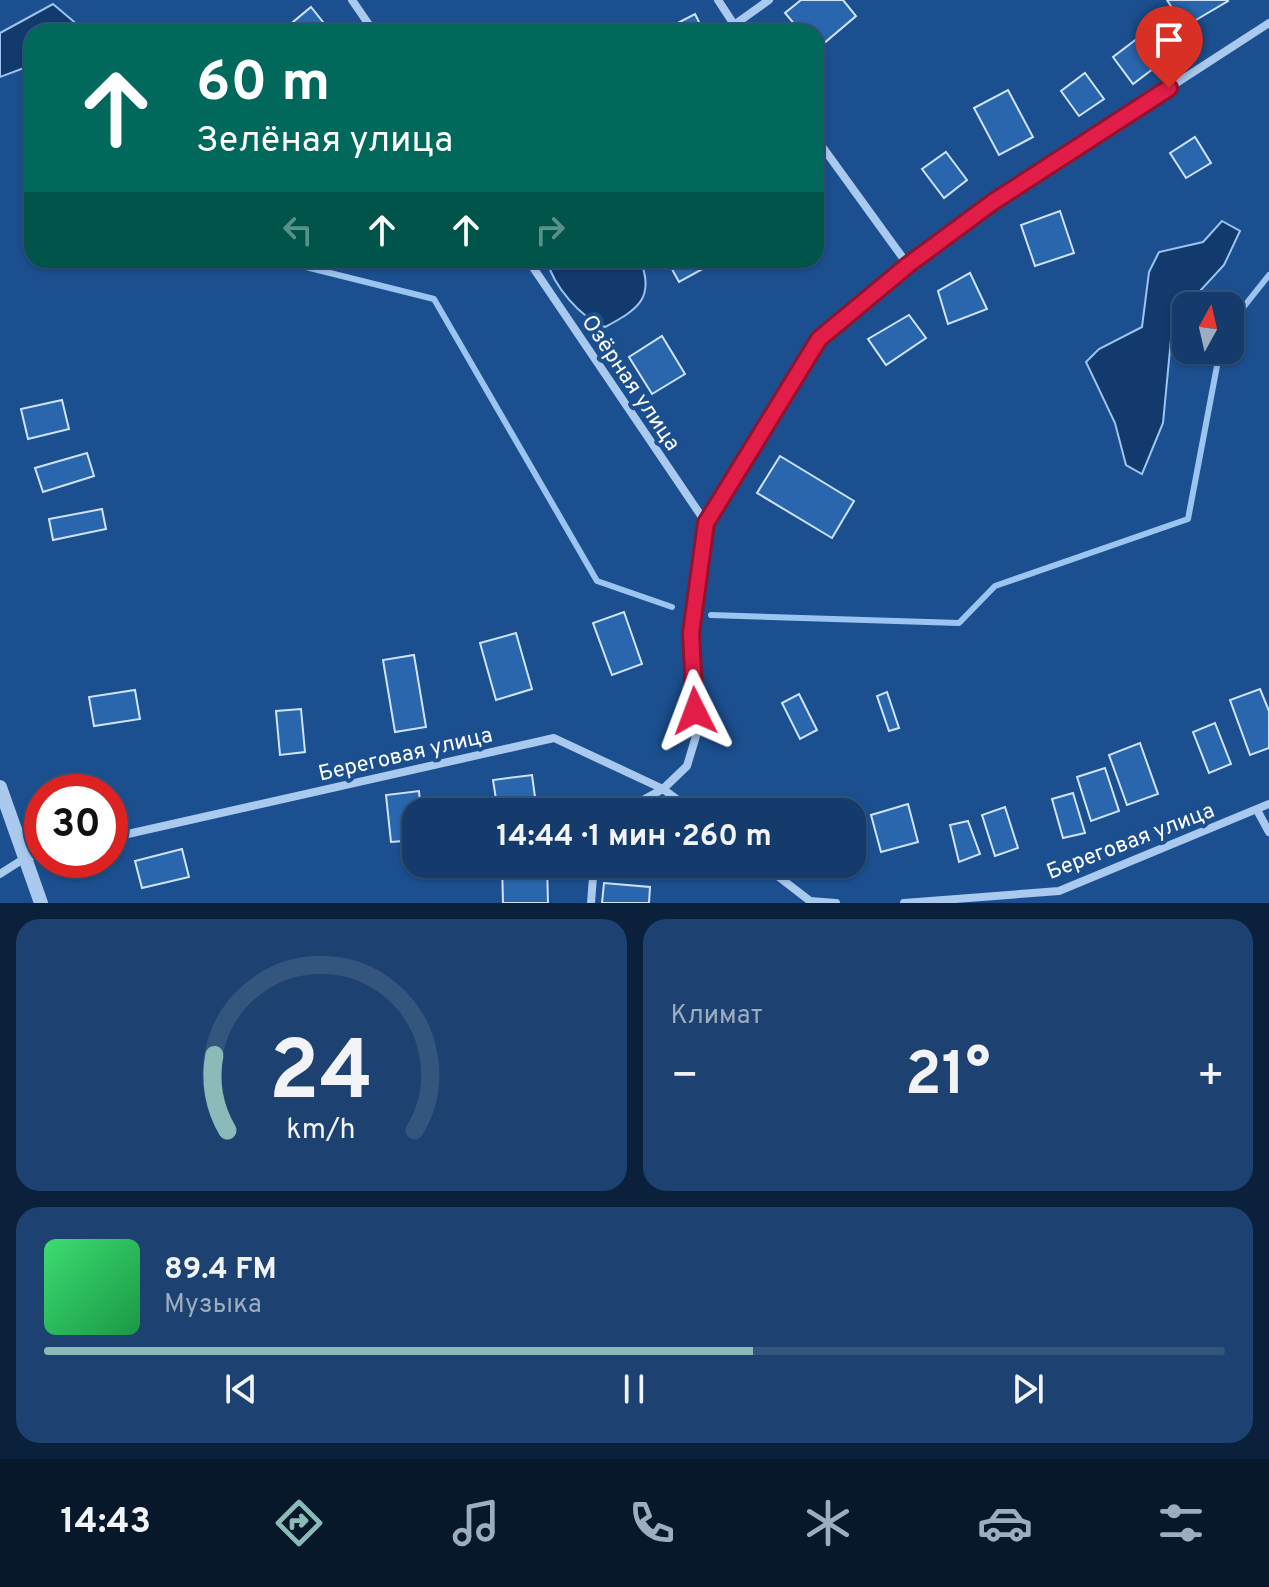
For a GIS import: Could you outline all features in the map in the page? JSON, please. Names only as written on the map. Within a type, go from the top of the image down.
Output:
[{"type":"street","points":[[352,0],[368,24]]},
{"type":"street","points":[[718,0],[734,24]]},
{"type":"street","points":[[742,24],[769,0]]},
{"type":"street","points":[[647,798],[663,789],[687,766],[696,736],[691,633],[706,523],[819,339],[908,265],[993,202],[1269,23]]},
{"type":"street","points":[[824,149],[908,265]]},
{"type":"street","name":"Озёрная улица","points":[[533,268],[706,523]]},
{"type":"street","name":"Береговая улица","points":[[128,834],[554,738],[663,789],[675,798]]},
{"type":"street","points":[[0,787],[24,855]]},
{"type":"street","name":"Береговая улица","points":[[904,903],[1059,891],[1269,804]]},
{"type":"street","points":[[1257,810],[1269,832]]},
{"type":"street","points":[[0,874],[24,859]]},
{"type":"street","points":[[32,878],[41,903]]},
{"type":"street","points":[[591,903],[593,878]]},
{"type":"street","points":[[780,878],[810,901],[836,903]]},
{"type":"street","points":[[1059,891],[1062,903]]},
{"type":"water","points":[[53,4],[77,24],[24,24],[24,68],[0,77],[0,33]]},
{"type":"water","points":[[1222,221],[1240,231],[1224,265],[1199,292],[1172,292],[1172,337],[1163,423],[1142,474],[1126,465],[1115,423],[1086,362],[1099,349],[1142,327],[1149,272],[1159,252],[1203,242]]},
{"type":"water","points":[[642,268],[646,284],[634,308],[605,327],[569,300],[550,270]]},
{"type":"building","points":[[801,0],[843,0],[856,16],[824,43],[824,24],[794,24],[785,13]]},
{"type":"building","points":[[1167,0],[1227,0],[1228,1],[1184,27]]},
{"type":"building","points":[[311,7],[325,24],[291,24]]},
{"type":"building","points":[[695,14],[700,24],[676,24]]},
{"type":"building","points":[[1142,35],[1162,62],[1133,84],[1113,57]]},
{"type":"building","points":[[1085,73],[1104,99],[1079,116],[1061,91]]},
{"type":"building","points":[[1008,90],[1033,137],[999,155],[974,108]]},
{"type":"building","points":[[1195,137],[1211,163],[1186,178],[1170,153]]},
{"type":"building","points":[[946,152],[967,180],[944,198],[922,169]]},
{"type":"building","points":[[1060,211],[1074,253],[1035,266],[1021,225]]},
{"type":"building","points":[[671,268],[704,268],[679,282]]},
{"type":"building","points":[[970,273],[987,309],[948,324],[938,291]]},
{"type":"building","points":[[909,315],[926,338],[886,365],[868,339]]},
{"type":"building","points":[[662,336],[685,374],[652,394],[629,357]]},
{"type":"building","points":[[62,400],[69,429],[28,439],[21,409]]},
{"type":"building","points":[[87,453],[94,476],[43,492],[35,468]]},
{"type":"building","points":[[780,456],[854,501],[832,538],[757,493]]},
{"type":"building","points":[[102,509],[106,529],[53,540],[49,519]]},
{"type":"building","points":[[624,612],[642,664],[612,675],[593,623]]},
{"type":"building","points":[[516,633],[532,689],[496,700],[480,643]]},
{"type":"building","points":[[414,655],[426,727],[395,732],[383,660]]},
{"type":"building","points":[[1260,689],[1269,711],[1269,748],[1250,755],[1230,700]]},
{"type":"building","points":[[135,690],[140,719],[94,726],[89,697]]},
{"type":"building","points":[[887,692],[899,728],[889,731],[877,696]]},
{"type":"building","points":[[799,694],[817,730],[800,739],[782,703]]},
{"type":"building","points":[[301,709],[305,752],[280,755],[276,711]]},
{"type":"building","points":[[1215,723],[1231,764],[1209,773],[1193,732]]},
{"type":"building","points":[[1140,743],[1158,794],[1127,805],[1109,755]]},
{"type":"building","points":[[1105,768],[1119,811],[1091,821],[1077,777]]},
{"type":"building","points":[[532,775],[535,798],[496,798],[493,780]]},
{"type":"building","points":[[419,791],[420,798],[402,798],[402,841],[391,842],[386,795]]},
{"type":"building","points":[[1073,793],[1085,833],[1063,838],[1052,799]]},
{"type":"building","points":[[908,804],[918,842],[881,852],[871,815]]},
{"type":"building","points":[[1005,807],[1018,848],[995,856],[982,815]]},
{"type":"building","points":[[968,821],[980,854],[959,862],[950,825]]},
{"type":"building","points":[[182,849],[189,877],[142,888],[135,861]]},
{"type":"building","points":[[502,878],[547,878],[548,903],[503,903]]},
{"type":"building","points":[[604,883],[650,887],[649,903],[602,903]]},
{"type":"waterway","points":[[310,268],[434,299],[597,581],[672,607]]},
{"type":"waterway","points":[[1244,306],[1269,275]]},
{"type":"waterway","points":[[711,615],[959,623],[995,586],[1188,519],[1217,364]]},
{"type":"route","points":[[695,711],[691,633],[706,523],[819,339],[908,265],[993,202],[1169,88]]}]
